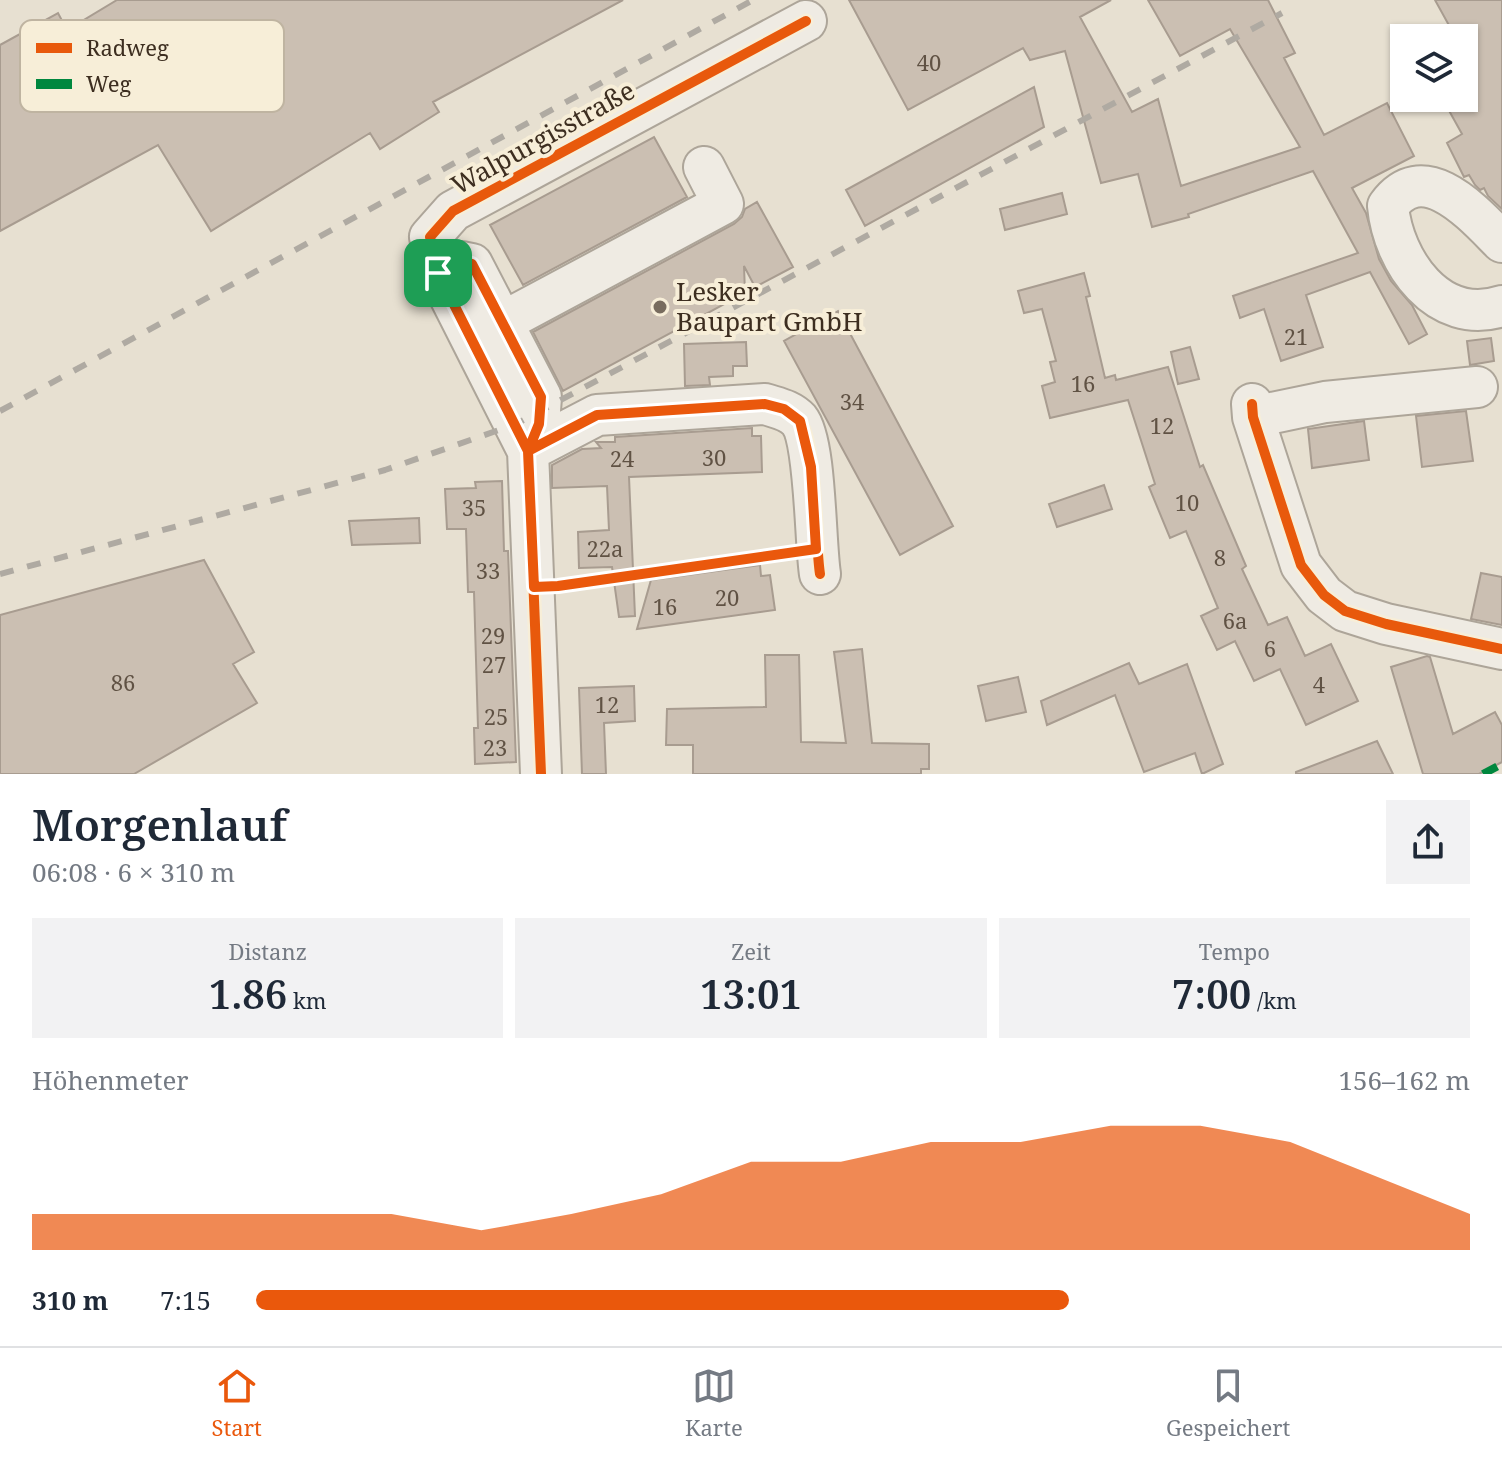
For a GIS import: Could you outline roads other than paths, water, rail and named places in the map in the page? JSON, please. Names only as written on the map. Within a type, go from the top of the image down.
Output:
[{"type":"street","name":"Walpurgisstraße","points":[[541,774],[528,451],[438,273],[430,237],[453,211],[806,21]]},
{"type":"street","points":[[503,322],[723,204],[704,167]]},
{"type":"street","points":[[1502,242],[1472,212],[1447,193],[1414,186],[1397,193],[1388,206],[1390,224],[1404,258],[1420,284],[1456,307],[1492,309],[1502,306]]},
{"type":"street","points":[[438,273],[462,262],[472,264],[541,397],[539,424],[528,451]]},
{"type":"street","points":[[1477,387],[1252,411],[1301,565],[1324,595],[1345,611],[1386,624],[1502,649]]},
{"type":"street","points":[[528,451],[597,415],[765,404],[784,409],[800,421],[806,440],[818,562]]},
{"type":"railway","points":[[0,411],[753,0]]},
{"type":"railway","points":[[0,574],[385,470],[516,424],[1282,13]]},
{"type":"place","name":"Lesker Baupart GmbH","points":[[660,307]]}]
